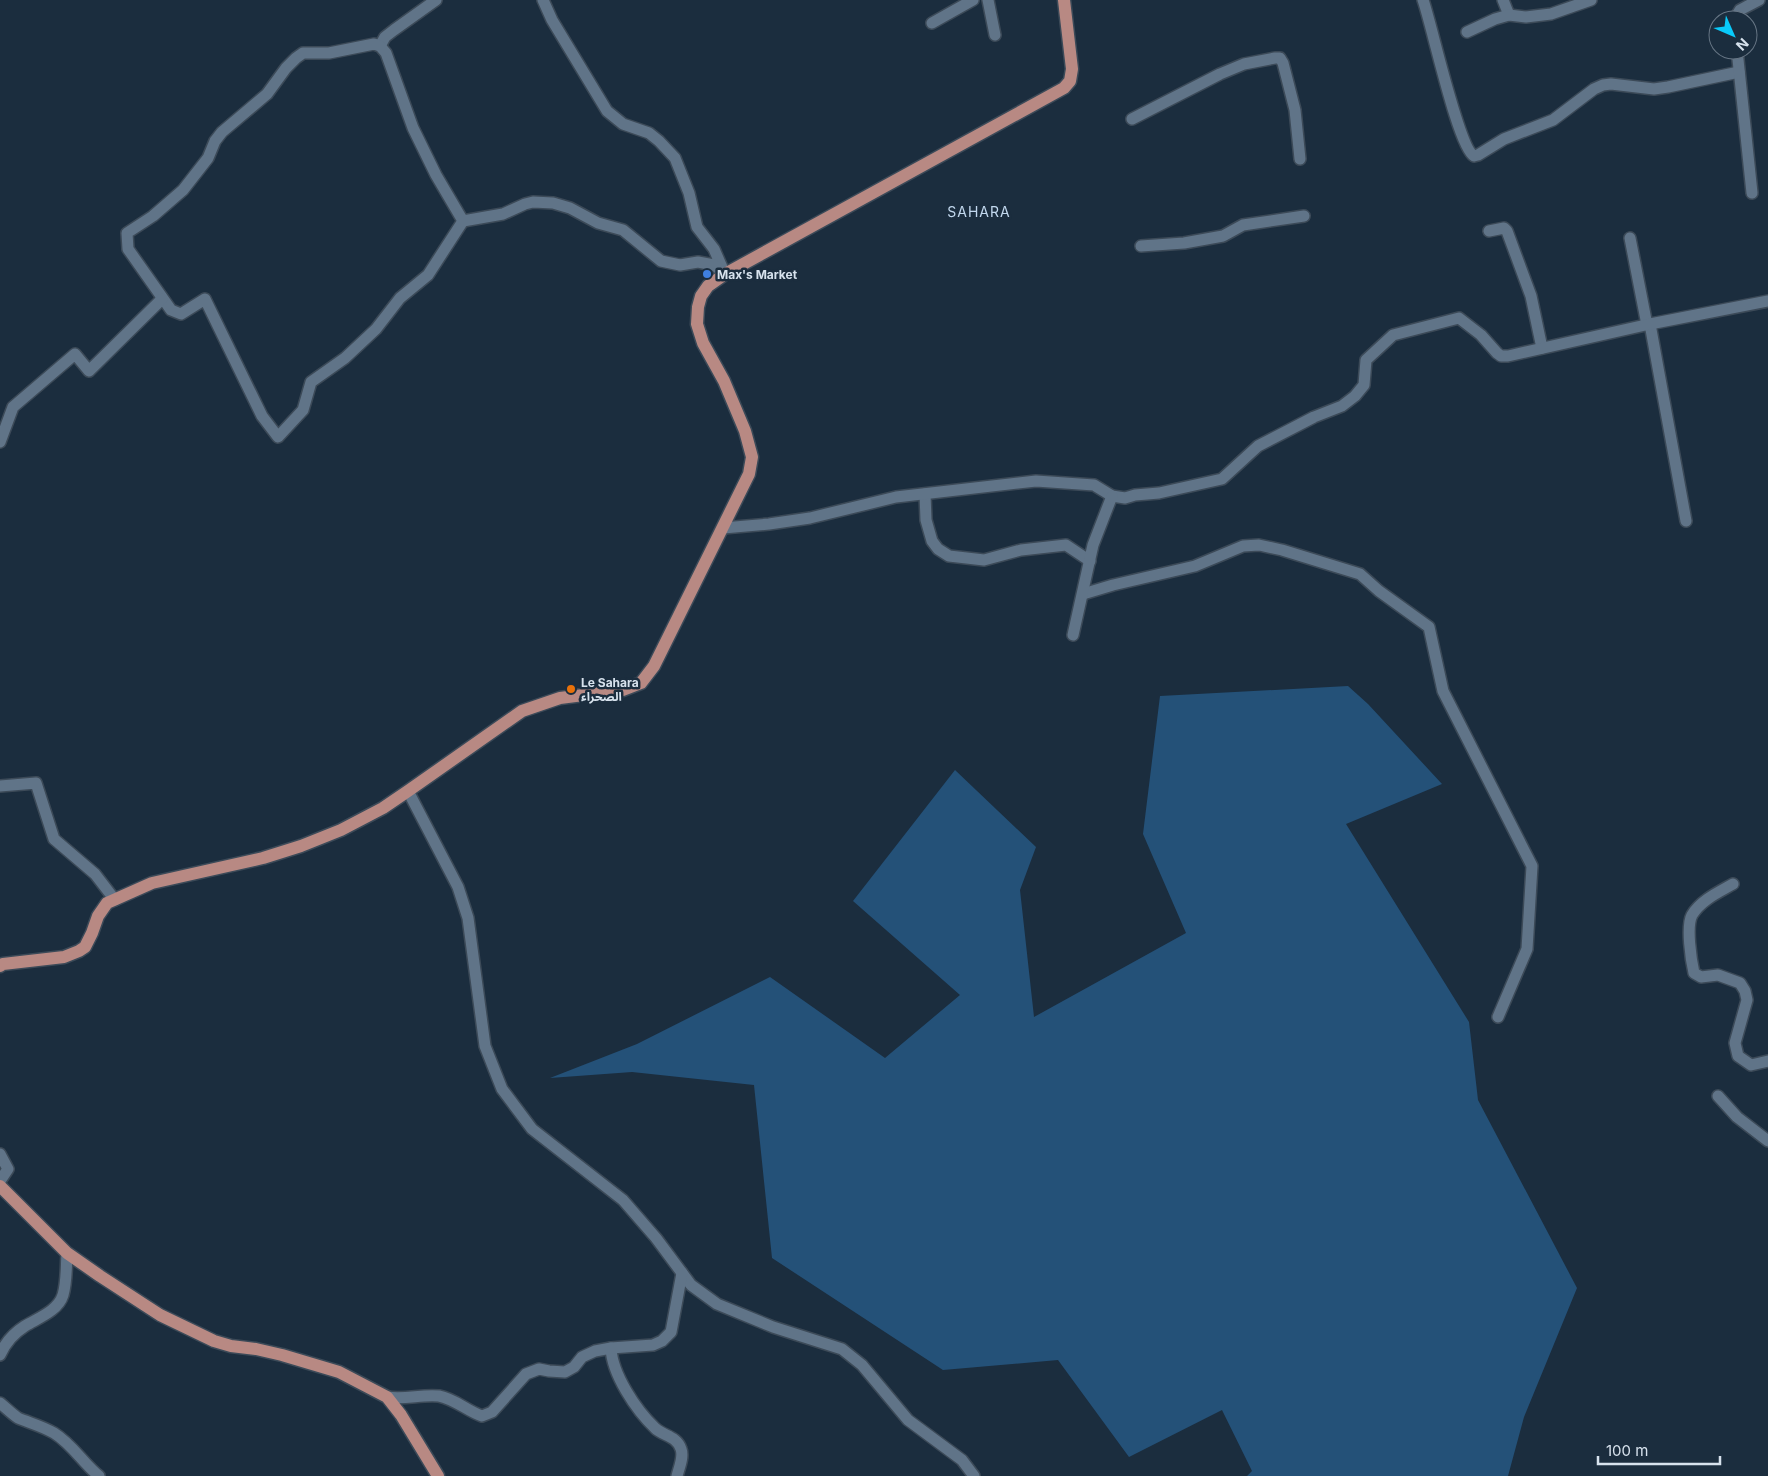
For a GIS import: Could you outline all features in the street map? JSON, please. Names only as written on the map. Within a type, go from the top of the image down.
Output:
[{"type":"main road","points":[[0,966],[3,964],[64,957],[79,951],[85,947],[98,916],[107,903],[152,884],[263,858],[301,846],[341,830],[382,808],[522,712],[560,698],[623,690],[642,683],[654,666],[723,528],[749,474],[752,457],[745,432],[731,398],[720,373],[703,343],[697,324],[701,296],[708,286],[725,274],[1064,88],[1070,80],[1072,70],[1064,0]]},
{"type":"main road","points":[[0,1186],[67,1253],[160,1315],[214,1341],[282,1355],[339,1372],[387,1397],[401,1415],[438,1476]]},
{"type":"street","points":[[380,46],[385,38],[394,30],[436,0]]},
{"type":"street","points":[[543,0],[552,20],[607,110],[623,124],[649,133],[675,158],[690,193],[696,227],[714,249],[725,274]]},
{"type":"street","points":[[932,23],[973,0]]},
{"type":"street","points":[[988,0],[995,35]]},
{"type":"street","points":[[1424,0],[1460,132],[1470,154],[1474,156],[1504,139],[1553,120],[1594,89],[1603,85],[1661,88],[1739,72]]},
{"type":"street","points":[[1503,0],[1509,15]]},
{"type":"street","points":[[1467,32],[1495,19],[1509,15],[1526,17],[1551,14],[1590,0]]},
{"type":"street","points":[[1740,10],[1759,0]]},
{"type":"street","points":[[464,221],[436,174],[413,128],[390,60],[380,46],[374,44],[328,53],[303,53],[296,58],[286,68],[267,94],[222,132],[208,158],[183,190],[153,216],[127,233],[128,249],[171,310],[181,314],[204,299],[262,416],[278,436],[302,410],[311,382],[345,358],[376,329],[400,298],[428,275],[464,221],[503,214],[534,202],[553,203],[570,208],[598,223],[623,230],[661,261],[680,265],[698,262],[714,265],[725,274]]},
{"type":"street","points":[[1132,119],[1220,74],[1244,64],[1280,58],[1295,110],[1300,159]]},
{"type":"street","points":[[1738,60],[1752,193]]},
{"type":"street","points":[[1141,246],[1184,243],[1223,236],[1243,225],[1304,216]]},
{"type":"street","points":[[1489,231],[1504,228],[1507,231],[1531,296],[1542,348]]},
{"type":"street","points":[[1630,238],[1649,324],[1686,521]]},
{"type":"street","points":[[0,442],[13,407],[75,354],[89,371],[162,299]]},
{"type":"street","points":[[723,528],[810,518],[896,497],[1036,481],[1094,485],[1112,496],[1125,498],[1135,495],[1159,493],[1222,479],[1258,446],[1314,417],[1342,406],[1355,396],[1364,385],[1366,360],[1393,335],[1459,318],[1481,335],[1501,356],[1508,356],[1649,324],[1768,301]]},
{"type":"street","points":[[925,494],[926,520],[932,542],[948,556],[984,560],[1021,550],[1066,545],[1090,561]]},
{"type":"street","points":[[1073,635],[1093,544],[1112,496]]},
{"type":"street","points":[[1083,594],[1120,582],[1195,566],[1243,546],[1259,545],[1282,550],[1360,574],[1379,591],[1429,627],[1443,691],[1532,866],[1527,949],[1498,1018]]},
{"type":"street","points":[[0,786],[36,783],[54,840],[95,874],[115,900]]},
{"type":"street","points":[[408,791],[458,886],[468,918],[484,1046],[502,1089],[532,1129],[623,1200],[656,1238],[691,1285],[718,1304],[773,1327],[842,1349],[862,1365],[908,1420],[962,1460],[974,1476]]},
{"type":"street","points":[[1733,884],[1705,900],[1692,916],[1689,952],[1694,973],[1701,977],[1718,975],[1740,983],[1746,991],[1747,1000],[1735,1043],[1738,1056],[1752,1065],[1768,1061]]},
{"type":"street","points":[[1718,1096],[1737,1117],[1768,1141]]},
{"type":"street","points":[[0,1154],[8,1168],[0,1181]]},
{"type":"street","points":[[0,1355],[7,1342],[16,1332],[46,1314],[59,1302],[66,1278],[67,1253]]},
{"type":"street","points":[[387,1397],[398,1399],[437,1396],[451,1400],[469,1411],[482,1416],[492,1412],[526,1374],[539,1368],[565,1372],[574,1367],[582,1357],[595,1351],[653,1345],[662,1341],[671,1332],[682,1273]]},
{"type":"street","points":[[611,1348],[616,1370],[638,1408],[656,1430],[672,1438],[681,1449],[681,1460],[677,1476]]},
{"type":"street","points":[[0,1403],[17,1417],[35,1423],[55,1434],[73,1449],[87,1466],[99,1476]]},
{"type":"shaded area","points":[[1348,686],[1368,704],[1442,784],[1346,824],[1469,1022],[1478,1100],[1577,1288],[1524,1417],[1508,1476],[1247,1476],[1252,1471],[1222,1410],[1129,1457],[1058,1360],[943,1370],[772,1258],[754,1085],[632,1072],[550,1078],[637,1044],[770,977],[885,1058],[960,995],[853,901],[955,770],[1036,847],[1020,890],[1034,1017],[1186,933],[1143,834],[1160,696]]},
{"type":"place","name":"Max's Market","points":[[707,274]]},
{"type":"place","name":"Le Sahara الصحراء","points":[[571,689]]},
{"type":"district","name":"SAHARA","points":[[979,211]]}]
